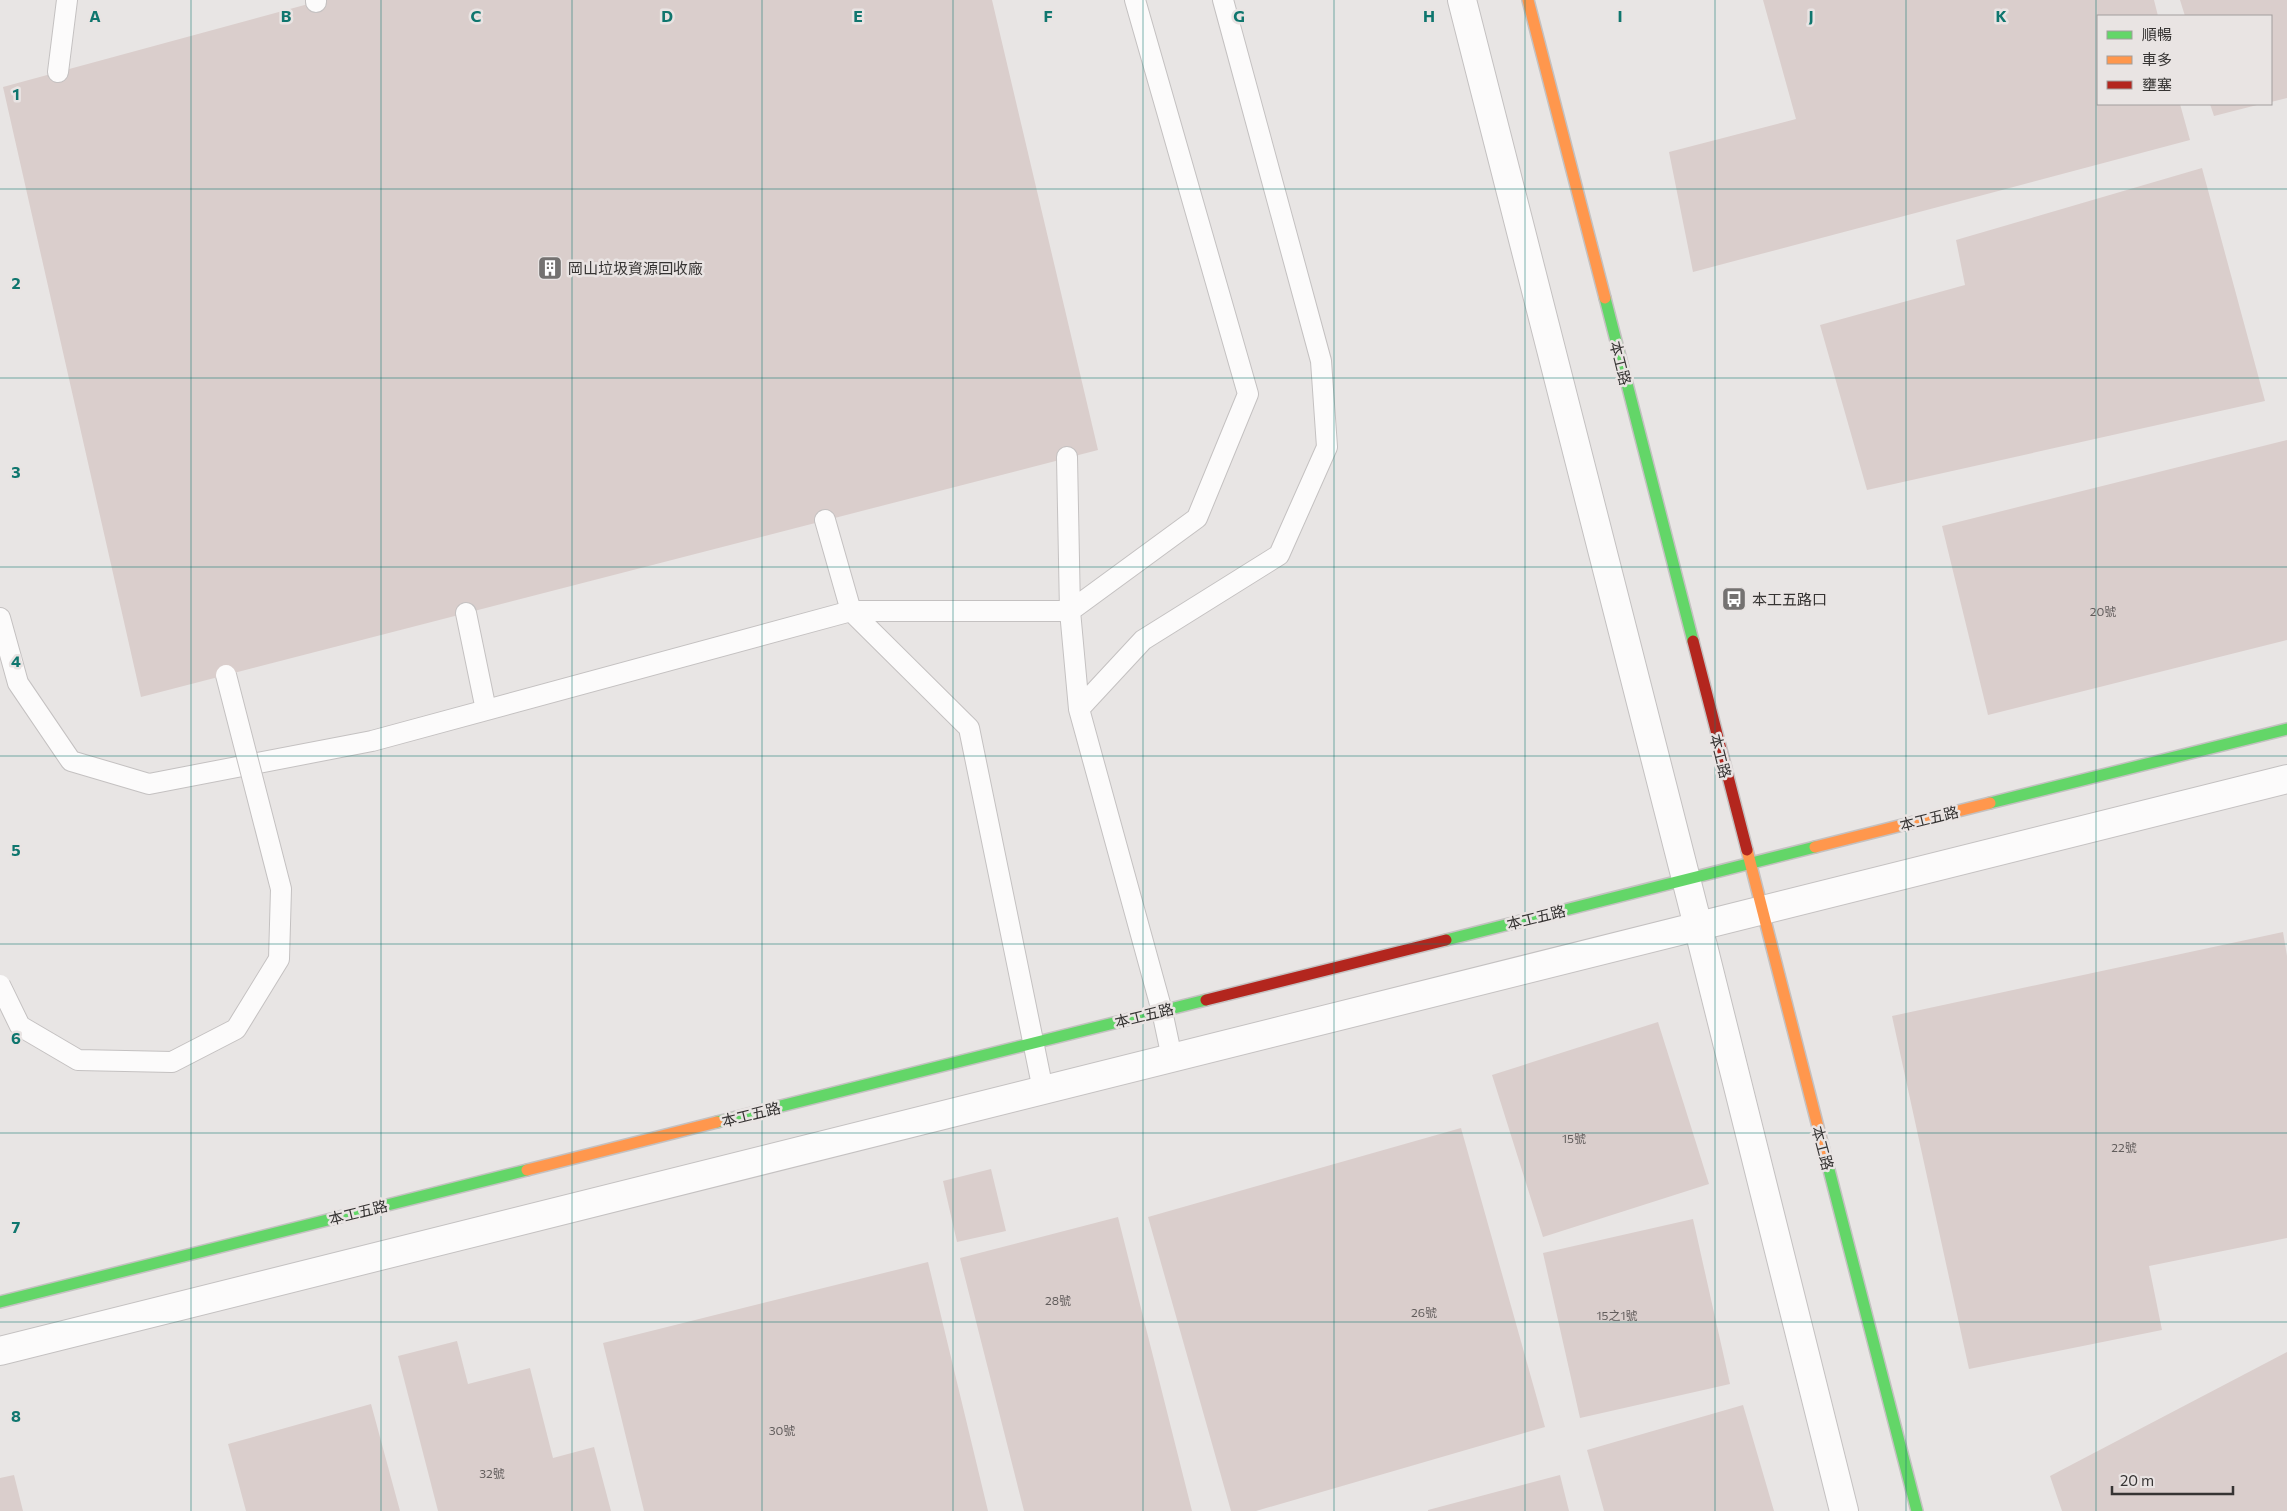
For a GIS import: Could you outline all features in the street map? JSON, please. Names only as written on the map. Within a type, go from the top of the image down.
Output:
[{"type":"street","points":[[1462,0],[1698,926],[1844,1511]]},
{"type":"street","name":"本工路","points":[[1528,0],[1917,1511]]},
{"type":"street","name":"本工五路","points":[[0,1302],[2287,729]]},
{"type":"street","points":[[0,1351],[2287,779]]},
{"type":"lane","points":[[58,72],[67,0]]},
{"type":"lane","points":[[0,618],[18,683],[72,761],[149,784],[372,741],[851,611],[1070,611],[1197,518],[1248,394],[1135,0]]},
{"type":"lane","points":[[1079,709],[1143,640],[1279,555],[1327,447],[1321,361],[1224,0]]},
{"type":"lane","points":[[1067,457],[1070,611],[1079,709],[1162,1011],[1172,1058]]},
{"type":"lane","points":[[825,520],[851,611],[969,728],[1043,1090]]},
{"type":"lane","points":[[466,613],[486,710]]},
{"type":"lane","points":[[0,985],[20,1026],[78,1060],[172,1062],[236,1029],[279,959],[281,889],[226,675]]},
{"type":"building","name":"岡山垃圾資源回收廠","points":[[323,0],[992,0],[1098,450],[141,697],[3,87]]},
{"type":"building","points":[[1763,0],[2154,0],[2158,15],[2097,15],[2097,105],[2180,105],[2190,140],[1693,272],[1669,152],[1796,119]]},
{"type":"building","points":[[2180,0],[2287,0],[2287,98],[2272,102],[2272,15],[2185,15]]},
{"type":"building","points":[[2210,105],[2257,105],[2214,116]]},
{"type":"building","points":[[2202,168],[2265,401],[1867,490],[1820,325],[1965,285],[1956,240]]},
{"type":"building","points":[[2287,440],[2287,640],[1988,715],[1942,526]]},
{"type":"building","points":[[2283,932],[2287,956],[2287,1238],[2149,1266],[2162,1330],[1969,1369],[1892,1016]]},
{"type":"building","points":[[1658,1022],[1709,1184],[1543,1237],[1492,1075]]},
{"type":"building","points":[[1461,1128],[1545,1427],[1256,1511],[1231,1511],[1148,1217]]},
{"type":"building","points":[[991,1169],[1006,1231],[957,1242],[943,1181]]},
{"type":"building","points":[[1118,1217],[1192,1511],[1024,1511],[960,1258]]},
{"type":"building","points":[[1693,1219],[1730,1384],[1580,1418],[1543,1253]]},
{"type":"building","points":[[928,1262],[988,1511],[644,1511],[603,1343]]},
{"type":"building","points":[[457,1341],[468,1384],[530,1368],[553,1458],[594,1447],[611,1511],[438,1511],[398,1356]]},
{"type":"building","points":[[2287,1352],[2287,1511],[2062,1511],[2050,1476]]},
{"type":"building","points":[[371,1404],[400,1511],[246,1511],[228,1444]]},
{"type":"building","points":[[1743,1405],[1774,1511],[1604,1511],[1587,1450]]},
{"type":"building","points":[[14,1475],[23,1511],[0,1511],[0,1478]]},
{"type":"building","points":[[1560,1475],[1569,1511],[1428,1511],[1428,1510]]},
{"type":"traffic: fast","points":[[1605,298],[1693,641]]},
{"type":"traffic: fast","points":[[1990,803],[2287,729]]},
{"type":"traffic: fast","points":[[1446,940],[1815,847]]},
{"type":"traffic: fast","points":[[717,1122],[1206,1000]]},
{"type":"traffic: fast","points":[[1827,1162],[1917,1511]]},
{"type":"traffic: fast","points":[[0,1302],[527,1170]]},
{"type":"traffic: slow","points":[[1528,0],[1605,298]]},
{"type":"traffic: slow","points":[[1815,847],[1990,803]]},
{"type":"traffic: slow","points":[[1747,850],[1827,1162]]},
{"type":"traffic: slow","points":[[527,1170],[717,1122]]},
{"type":"traffic: jam","points":[[1693,641],[1747,850]]},
{"type":"traffic: jam","points":[[1206,1000],[1446,940]]},
{"type":"place","name":"岡山垃圾資源回收廠","points":[[550,268]]},
{"type":"place","name":"本工五路口","points":[[1734,599]]}]
